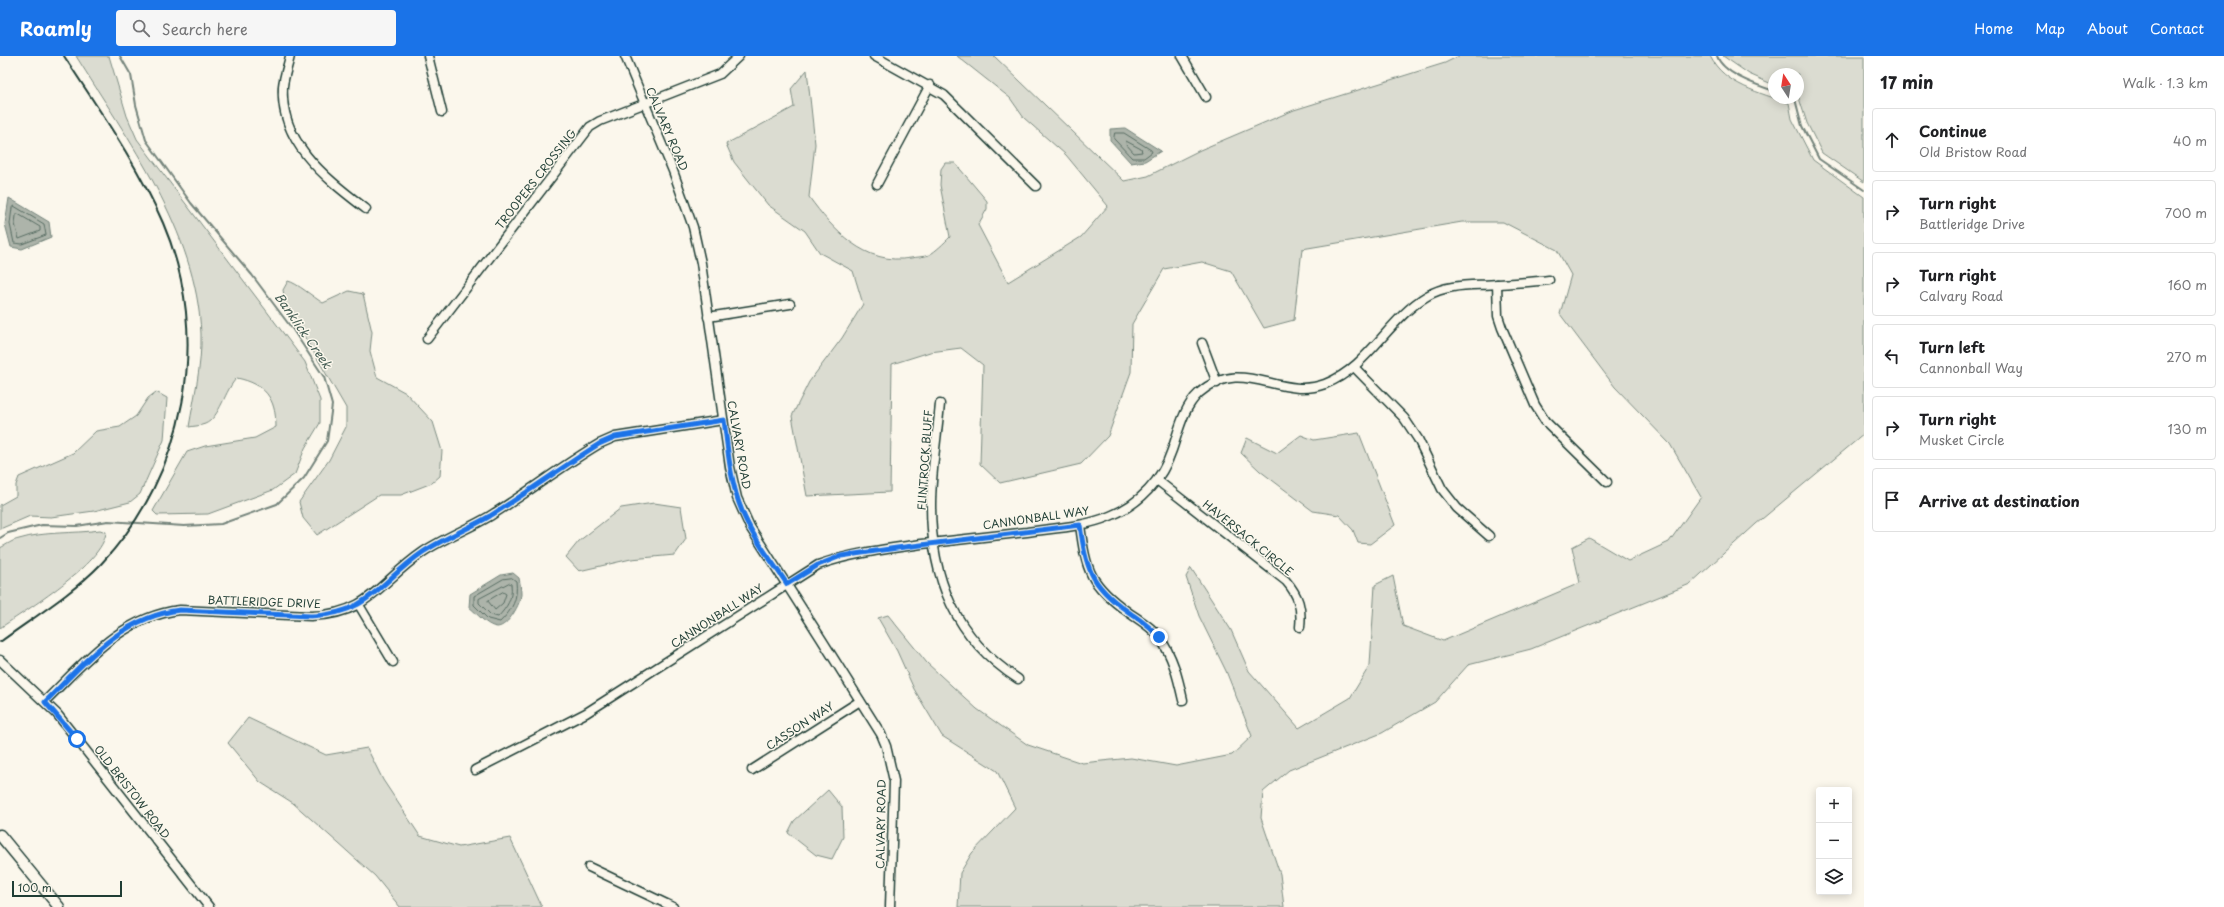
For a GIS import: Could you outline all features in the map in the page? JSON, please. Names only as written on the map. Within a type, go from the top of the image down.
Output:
[{"type":"main road","points":[[0,835],[59,907]]},
{"type":"street","points":[[290,56],[283,85],[284,104],[295,140],[323,175],[366,209]]},
{"type":"street","points":[[428,56],[442,112]]},
{"type":"street","name":"CALVARY ROAD","points":[[625,56],[673,171],[693,227],[724,420],[730,467],[742,511],[750,527],[860,701],[886,746],[894,781],[890,907]]},
{"type":"street","name":"TROOPERS CROSSING","points":[[427,338],[590,127],[720,74],[739,56]]},
{"type":"street","points":[[874,56],[930,85],[944,95],[962,110],[1036,186]]},
{"type":"street","points":[[1182,56],[1206,97]]},
{"type":"street","points":[[877,184],[930,85]]},
{"type":"street","name":"CANNONBALL WAY","points":[[476,770],[586,713],[818,565],[841,556],[1080,525],[1121,511],[1144,496],[1157,480],[1164,468],[1183,416],[1191,403],[1204,390],[1231,378],[1247,376],[1288,388],[1300,389],[1327,383],[1354,367],[1412,307],[1428,295],[1461,286],[1549,280]]},
{"type":"street","points":[[1497,284],[1498,316],[1535,405],[1554,431],[1607,482]]},
{"type":"street","points":[[708,317],[790,304]]},
{"type":"street","points":[[1202,343],[1217,383]]},
{"type":"street","points":[[1354,367],[1404,418],[1418,439],[1442,489],[1457,508],[1489,536]]},
{"type":"street","name":"FLINTROCK BLUFF","points":[[940,404],[931,503],[938,573],[952,608],[980,650],[1002,669],[1018,679]]},
{"type":"street","name":"BATTLERIDGE DRIVE","points":[[45,702],[115,635],[128,626],[149,616],[167,612],[194,610],[330,615],[346,611],[358,605],[422,552],[491,515],[599,444],[615,437],[724,420]]},
{"type":"street","name":"HAVERSACK CIRCLE","points":[[1157,480],[1286,581],[1299,602],[1302,610],[1300,627]]},
{"type":"street","points":[[1080,525],[1085,558],[1095,582],[1111,600],[1151,628],[1159,637],[1172,660],[1183,700]]},
{"type":"street","points":[[358,605],[393,662]]},
{"type":"street","name":"OLD BRISTOW ROAD","points":[[0,660],[45,702],[77,739],[209,907]]},
{"type":"street","name":"CASSON WAY","points":[[752,770],[860,701]]},
{"type":"street","points":[[589,867],[672,907]]},
{"type":"shaded area","points":[[76,56],[109,56],[127,116],[137,139],[305,362],[320,400],[320,423],[305,448],[295,474],[273,490],[208,514],[157,515],[153,511],[187,452],[205,446],[255,438],[276,427],[274,408],[271,400],[262,388],[237,378],[229,389],[215,416],[203,425],[189,427],[199,369],[201,334],[197,296],[187,259],[173,223],[156,188],[117,120]]},
{"type":"shaded area","points":[[957,56],[994,56],[1124,181],[1148,176],[1200,150],[1294,110],[1445,63],[1459,56],[1710,56],[1716,66],[1734,81],[1744,87],[1768,96],[1768,104],[1789,104],[1792,119],[1813,160],[1864,197],[1864,434],[1756,524],[1690,584],[1531,649],[1468,665],[1435,702],[1382,733],[1289,770],[1263,792],[1261,818],[1280,874],[1284,907],[958,907],[960,873],[972,853],[1015,808],[997,771],[942,736],[914,689],[897,651],[878,618],[888,615],[927,663],[977,709],[1028,745],[1082,763],[1131,758],[1176,766],[1232,755],[1252,736],[1226,671],[1199,616],[1186,577],[1191,568],[1231,630],[1249,671],[1299,728],[1350,698],[1370,665],[1375,585],[1393,576],[1403,626],[1443,641],[1580,583],[1572,547],[1589,538],[1628,561],[1669,542],[1701,497],[1670,444],[1615,387],[1560,314],[1571,275],[1557,250],[1503,222],[1462,222],[1302,249],[1294,320],[1264,328],[1231,271],[1202,262],[1164,269],[1132,324],[1131,372],[1108,436],[1081,464],[1000,483],[980,464],[983,365],[961,348],[930,352],[892,364],[890,492],[807,496],[792,416],[809,382],[842,338],[863,304],[853,271],[820,253],[805,231],[768,205],[734,162],[726,144],[794,107],[791,89],[807,70],[815,144],[809,197],[829,222],[852,243],[865,251],[879,256],[894,259],[929,255],[950,237],[940,185],[941,169],[945,163],[955,163],[987,201],[987,209],[978,225],[1008,282],[1081,237],[1108,206],[1066,155],[1024,118],[1010,98]]},
{"type":"shaded area","points":[[1723,56],[1864,56],[1864,182],[1822,153],[1807,123],[1801,104],[1804,104],[1804,68],[1768,68],[1768,82],[1749,74]]},
{"type":"shaded area","points":[[288,281],[300,287],[323,303],[349,291],[363,294],[372,332],[370,351],[377,377],[406,393],[433,422],[442,451],[440,476],[432,483],[401,495],[379,495],[317,535],[303,518],[299,502],[329,460],[346,427],[346,408],[286,305],[283,290]]},
{"type":"shaded area","points":[[156,392],[167,398],[164,440],[140,494],[130,502],[94,511],[51,517],[30,516],[0,529],[0,505],[16,496],[16,485],[19,477],[73,453],[96,431],[120,427],[136,416],[148,398]]},
{"type":"shaded area","points":[[1359,433],[1395,525],[1370,544],[1358,543],[1353,530],[1339,515],[1313,511],[1260,471],[1241,453],[1247,438],[1277,453],[1301,435],[1314,440]]},
{"type":"shaded area","points":[[654,503],[681,507],[686,539],[675,555],[631,559],[579,571],[566,557],[579,541],[621,508]]},
{"type":"shaded area","points":[[100,530],[106,532],[102,544],[92,558],[78,572],[44,598],[0,628],[0,548],[14,540],[29,536]]},
{"type":"shaded area","points":[[248,718],[326,755],[367,748],[383,780],[420,836],[459,847],[510,838],[542,907],[400,907],[375,876],[293,803],[260,782],[228,743]]},
{"type":"shaded area","points":[[828,790],[842,807],[843,837],[832,859],[816,855],[788,833],[794,821]]},
{"type":"water","points":[[1125,128],[1161,151],[1145,161],[1131,163],[1110,140],[1110,129]]},
{"type":"water","points":[[9,198],[49,222],[51,237],[22,249],[11,247],[5,224]]},
{"type":"water","points":[[513,573],[519,578],[521,588],[519,603],[513,614],[505,623],[497,627],[493,626],[485,622],[469,607],[470,594],[501,575]]},
{"type":"waterway","name":"Banklick Creek","points":[[0,538],[8,533],[42,525],[77,526],[108,521],[184,526],[221,524],[277,504],[304,478],[327,441],[332,405],[324,377],[293,330],[252,275],[191,203],[146,140],[136,105],[131,75],[120,56]]},
{"type":"waterway","points":[[1717,56],[1720,62],[1733,73],[1741,78],[1768,89]]},
{"type":"waterway","points":[[1796,104],[1802,126],[1819,159],[1864,190]]},
{"type":"railway","points":[[0,642],[52,605],[90,575],[101,564],[130,528],[153,489],[171,447],[182,402],[187,357],[186,312],[178,267],[163,223],[153,201],[129,158],[64,56]]},
{"type":"route","points":[[77,739],[57,714],[45,702],[115,635],[140,620],[149,616],[180,610],[311,616],[330,615],[346,611],[363,602],[422,552],[491,515],[599,444],[615,437],[724,420],[730,467],[737,498],[750,527],[787,584],[818,565],[841,556],[1080,525],[1085,558],[1089,571],[1095,582],[1111,600],[1151,628],[1159,637]]}]
